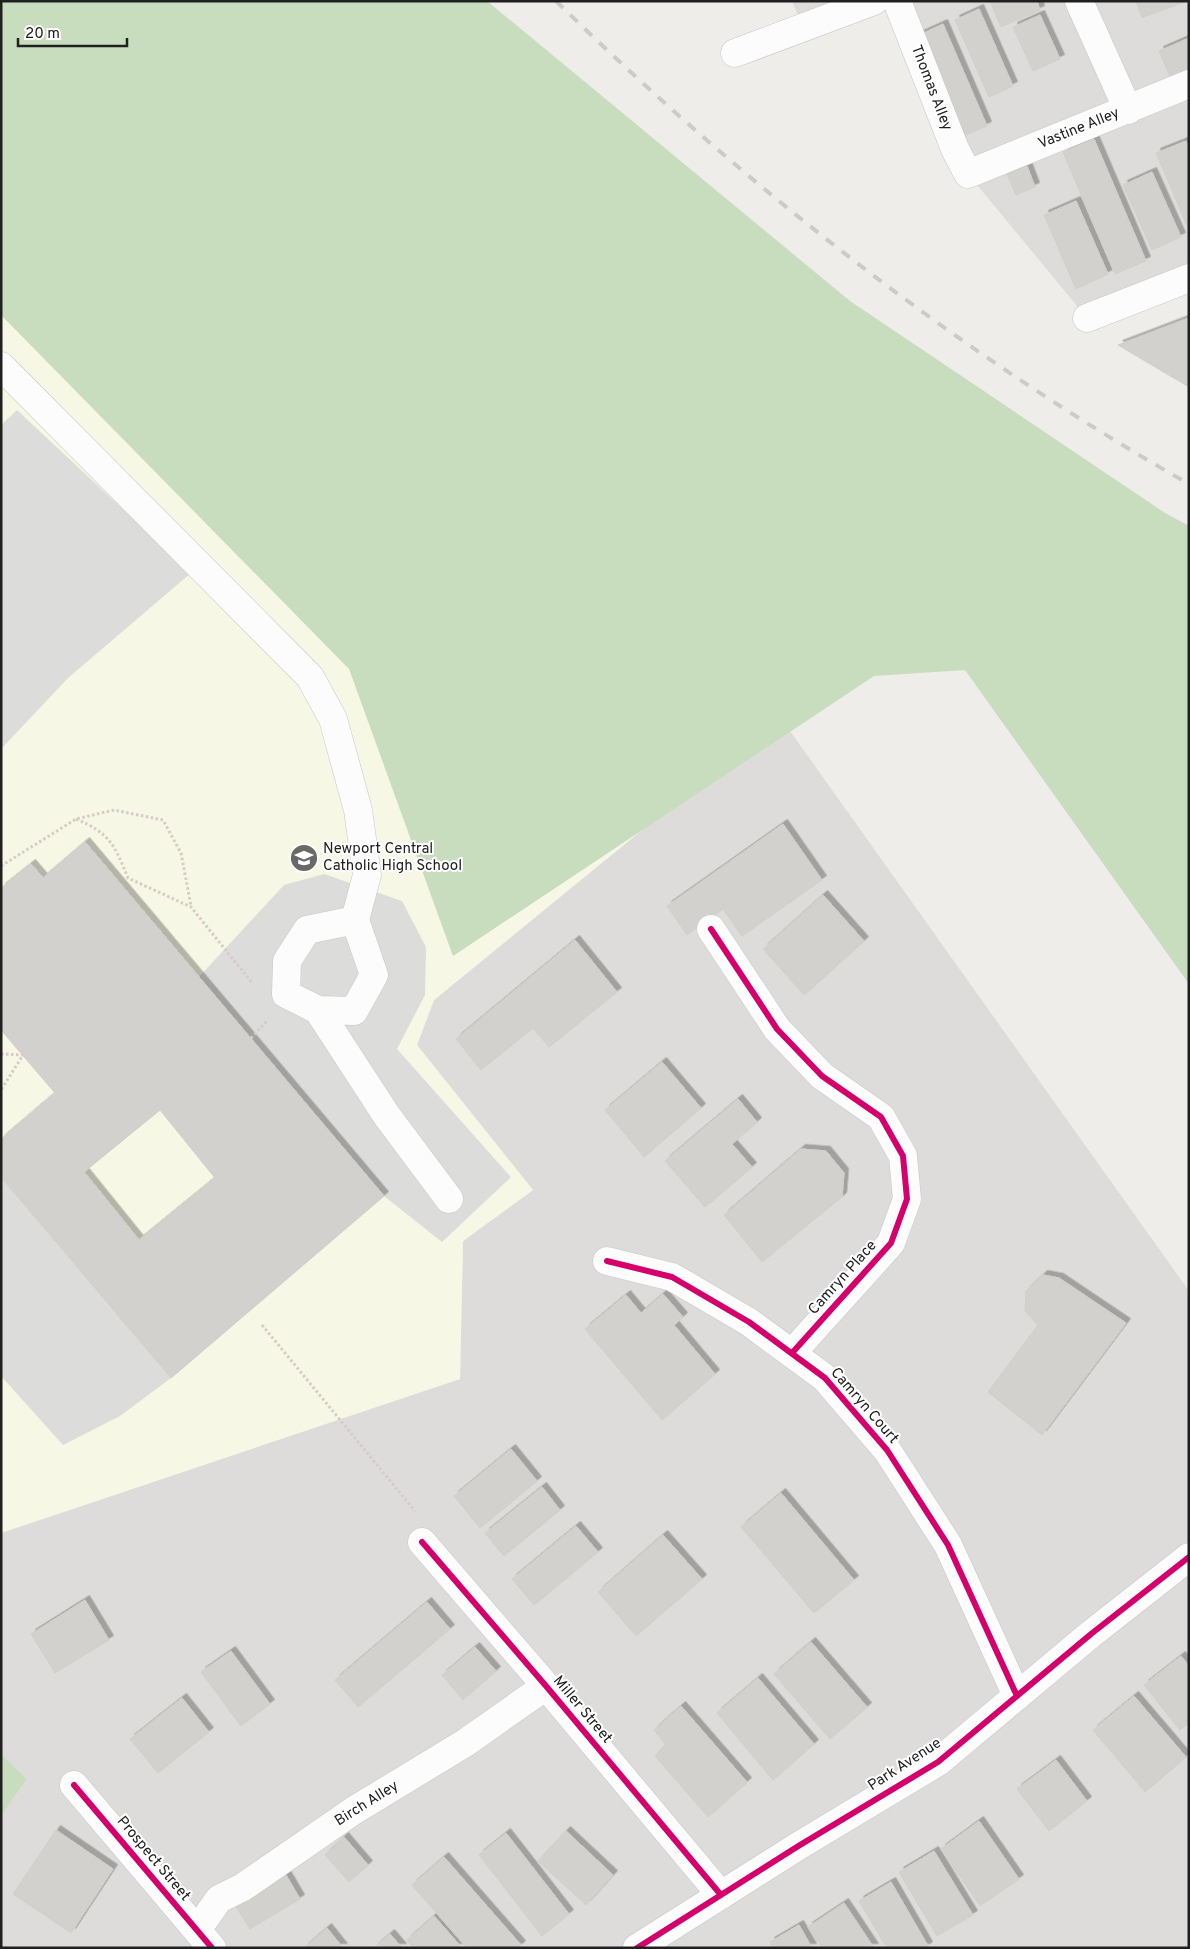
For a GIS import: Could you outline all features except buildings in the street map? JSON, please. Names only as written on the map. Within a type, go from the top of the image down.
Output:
[{"type":"street","points":[[735,53],[874,1]]},
{"type":"street","name":"Thomas Alley","points":[[897,1],[955,149],[968,174]]},
{"type":"street","points":[[1079,1],[1128,110]]},
{"type":"street","name":"Vastine Alley","points":[[968,174],[1189,84]]},
{"type":"street","points":[[1087,318],[1189,278]]},
{"type":"street","points":[[1,366],[310,677],[333,719],[362,834],[367,875],[355,920],[374,975],[354,1011],[318,1010],[286,994],[287,961],[307,930],[355,920]]},
{"type":"street","name":"Camryn Place","points":[[711,929],[777,1029],[822,1076],[881,1117],[902,1156],[907,1199],[891,1243],[792,1353]]},
{"type":"street","points":[[318,1010],[382,1109],[449,1199]]},
{"type":"street","name":"Camryn Court","points":[[608,1262],[672,1277],[748,1322],[825,1378],[887,1450],[948,1545],[1017,1696]]},
{"type":"street","name":"Miller Street","points":[[422,1542],[546,1686],[721,1895]]},
{"type":"street","name":"Park Avenue","points":[[637,1948],[938,1762],[1189,1557]]},
{"type":"street","name":"Birch Alley","points":[[204,1939],[219,1899],[243,1886],[353,1811],[373,1801],[465,1743],[546,1686]]},
{"type":"street","name":"Prospect Street","points":[[74,1785],[204,1939]]},
{"type":"path","points":[[1,866],[76,819],[114,810],[163,820],[181,853],[191,907]]},
{"type":"path","points":[[76,819],[92,826],[114,844],[128,878],[191,907],[257,989]]},
{"type":"path","points":[[1,1054],[23,1056],[1,1090]]},
{"type":"path","points":[[262,1326],[433,1533],[422,1542]]},
{"type":"shaded area","name":"Newport Central Catholic High School","points":[[2,1],[1067,483],[434,1000],[417,1045],[533,1190],[463,1241],[460,1379],[1,1533]]},
{"type":"shaded area","points":[[792,1],[874,1],[803,27]]},
{"type":"shaded area","points":[[897,1],[1189,1],[1189,278],[1087,318],[968,174]]},
{"type":"shaded area","points":[[17,410],[191,573],[68,678],[1,749],[1,425]]},
{"type":"shaded area","points":[[780,717],[1189,1291],[1189,1948],[1,1948],[1,1816],[27,1779],[1,1754],[1,1533],[460,1379],[463,1241],[533,1190],[417,1045],[434,1000]]},
{"type":"shaded area","points":[[324,874],[402,901],[426,947],[425,995],[397,1049],[511,1177],[442,1242],[384,1196],[199,977],[284,885]]},
{"type":"shaded area","points":[[1,1177],[171,1378],[120,1416],[63,1445],[1,1376]]},
{"type":"green space","points":[[1,1],[487,1],[850,301],[1165,513],[1189,526],[1189,984],[965,670],[874,676],[453,956],[349,669],[1,315]]},
{"type":"green space","points":[[1,1754],[27,1779],[1,1816]]},
{"type":"railway","points":[[556,1],[702,136],[778,201],[857,263],[1019,379],[1103,433],[1189,484]]},
{"type":"cycle path","points":[[711,929],[777,1029],[822,1076],[881,1117],[903,1156],[907,1199],[891,1243],[792,1353]]},
{"type":"cycle path","points":[[607,1261],[672,1277],[749,1322],[825,1378],[887,1450],[948,1545],[1017,1696]]},
{"type":"cycle path","points":[[422,1542],[546,1686],[721,1895]]},
{"type":"cycle path","points":[[637,1948],[800,1845],[938,1762],[1091,1634],[1189,1557]]},
{"type":"cycle path","points":[[74,1785],[212,1948]]},
{"type":"place","name":"Newport Central Catholic High School","points":[[304,858]]}]
